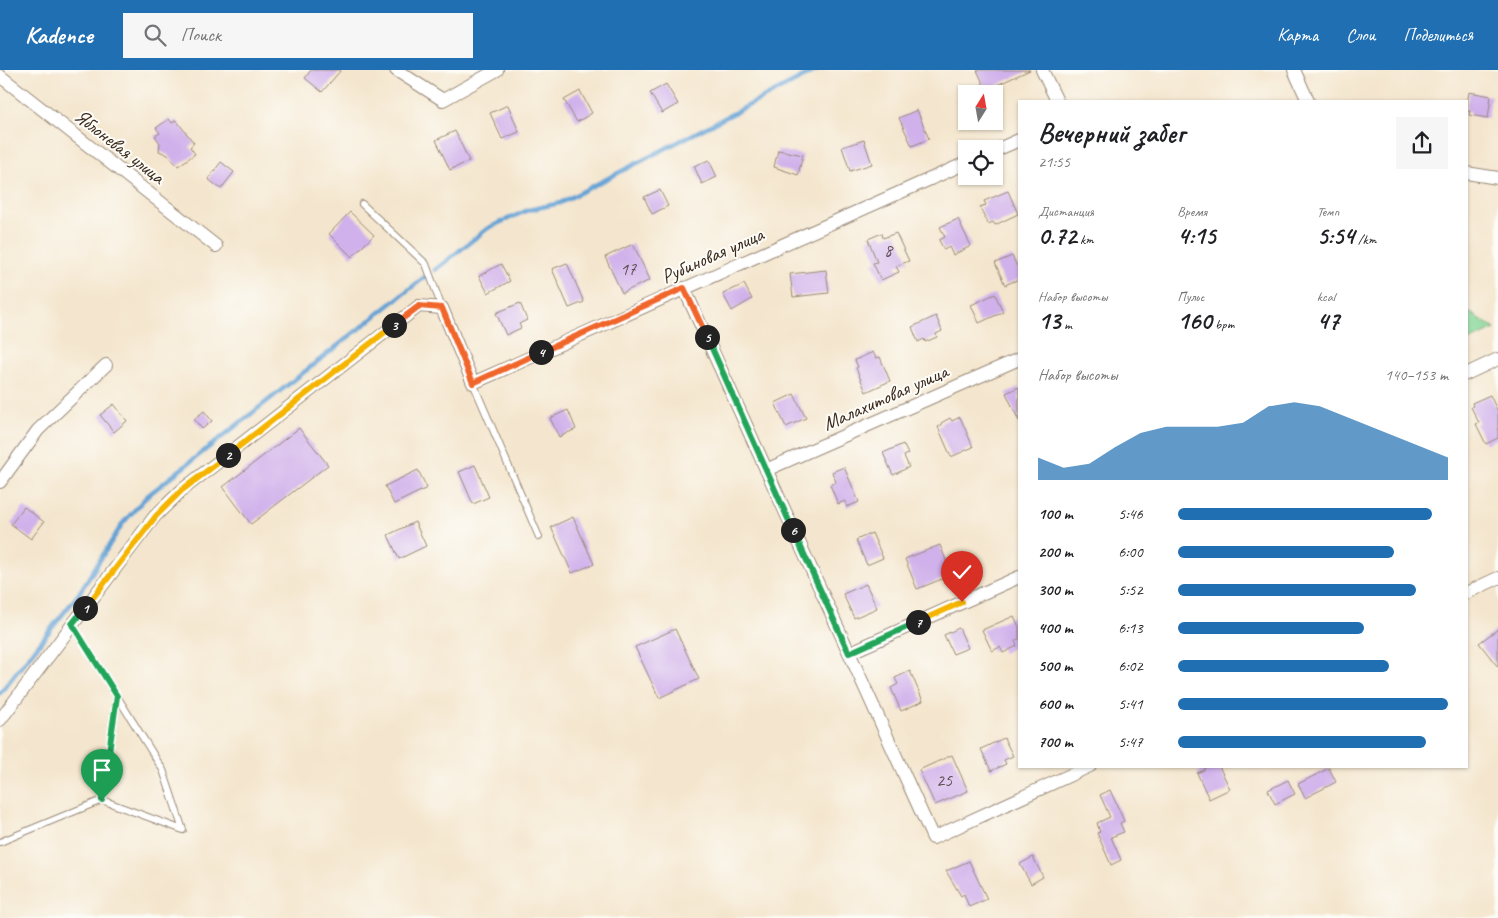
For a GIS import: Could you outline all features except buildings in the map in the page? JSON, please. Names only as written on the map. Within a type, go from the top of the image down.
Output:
[{"type":"street","points":[[396,70],[443,100],[497,70]]},
{"type":"street","points":[[1042,70],[1057,100]]},
{"type":"street","points":[[1294,70],[1308,100]]},
{"type":"street","name":"Яблоневая улица","points":[[0,76],[216,246]]},
{"type":"street","points":[[1003,147],[1018,140]]},
{"type":"street","name":"Рубиновая улица","points":[[473,383],[958,167]]},
{"type":"street","points":[[1468,173],[1498,178]]},
{"type":"street","points":[[684,288],[933,838],[1086,768]]},
{"type":"street","points":[[0,720],[156,516],[182,490],[419,306],[442,308],[473,383]]},
{"type":"street","name":"Малахитовая улица","points":[[766,470],[1018,359]]},
{"type":"street","points":[[1468,373],[1498,359]]},
{"type":"street","points":[[0,482],[38,430],[106,365]]},
{"type":"street","points":[[849,653],[1018,577]]},
{"type":"street","points":[[1468,592],[1498,578]]},
{"type":"lane","points":[[362,204],[426,264],[442,308]]},
{"type":"lane","points":[[473,383],[539,537]]},
{"type":"lane","points":[[0,842],[102,800],[184,830],[163,770],[72,624]]},
{"type":"lane","points":[[102,800],[117,696]]},
{"type":"green space","points":[[1468,311],[1495,329],[1468,341]]},
{"type":"waterway","points":[[435,270],[488,228],[528,210],[560,203],[817,70]]},
{"type":"waterway","points":[[0,693],[78,595],[123,523],[147,496],[426,276]]},
{"type":"route","points":[[102,800],[117,696],[72,624],[131,546],[156,516],[182,490],[419,306],[442,308],[473,383],[684,288],[849,653],[962,602]]}]
